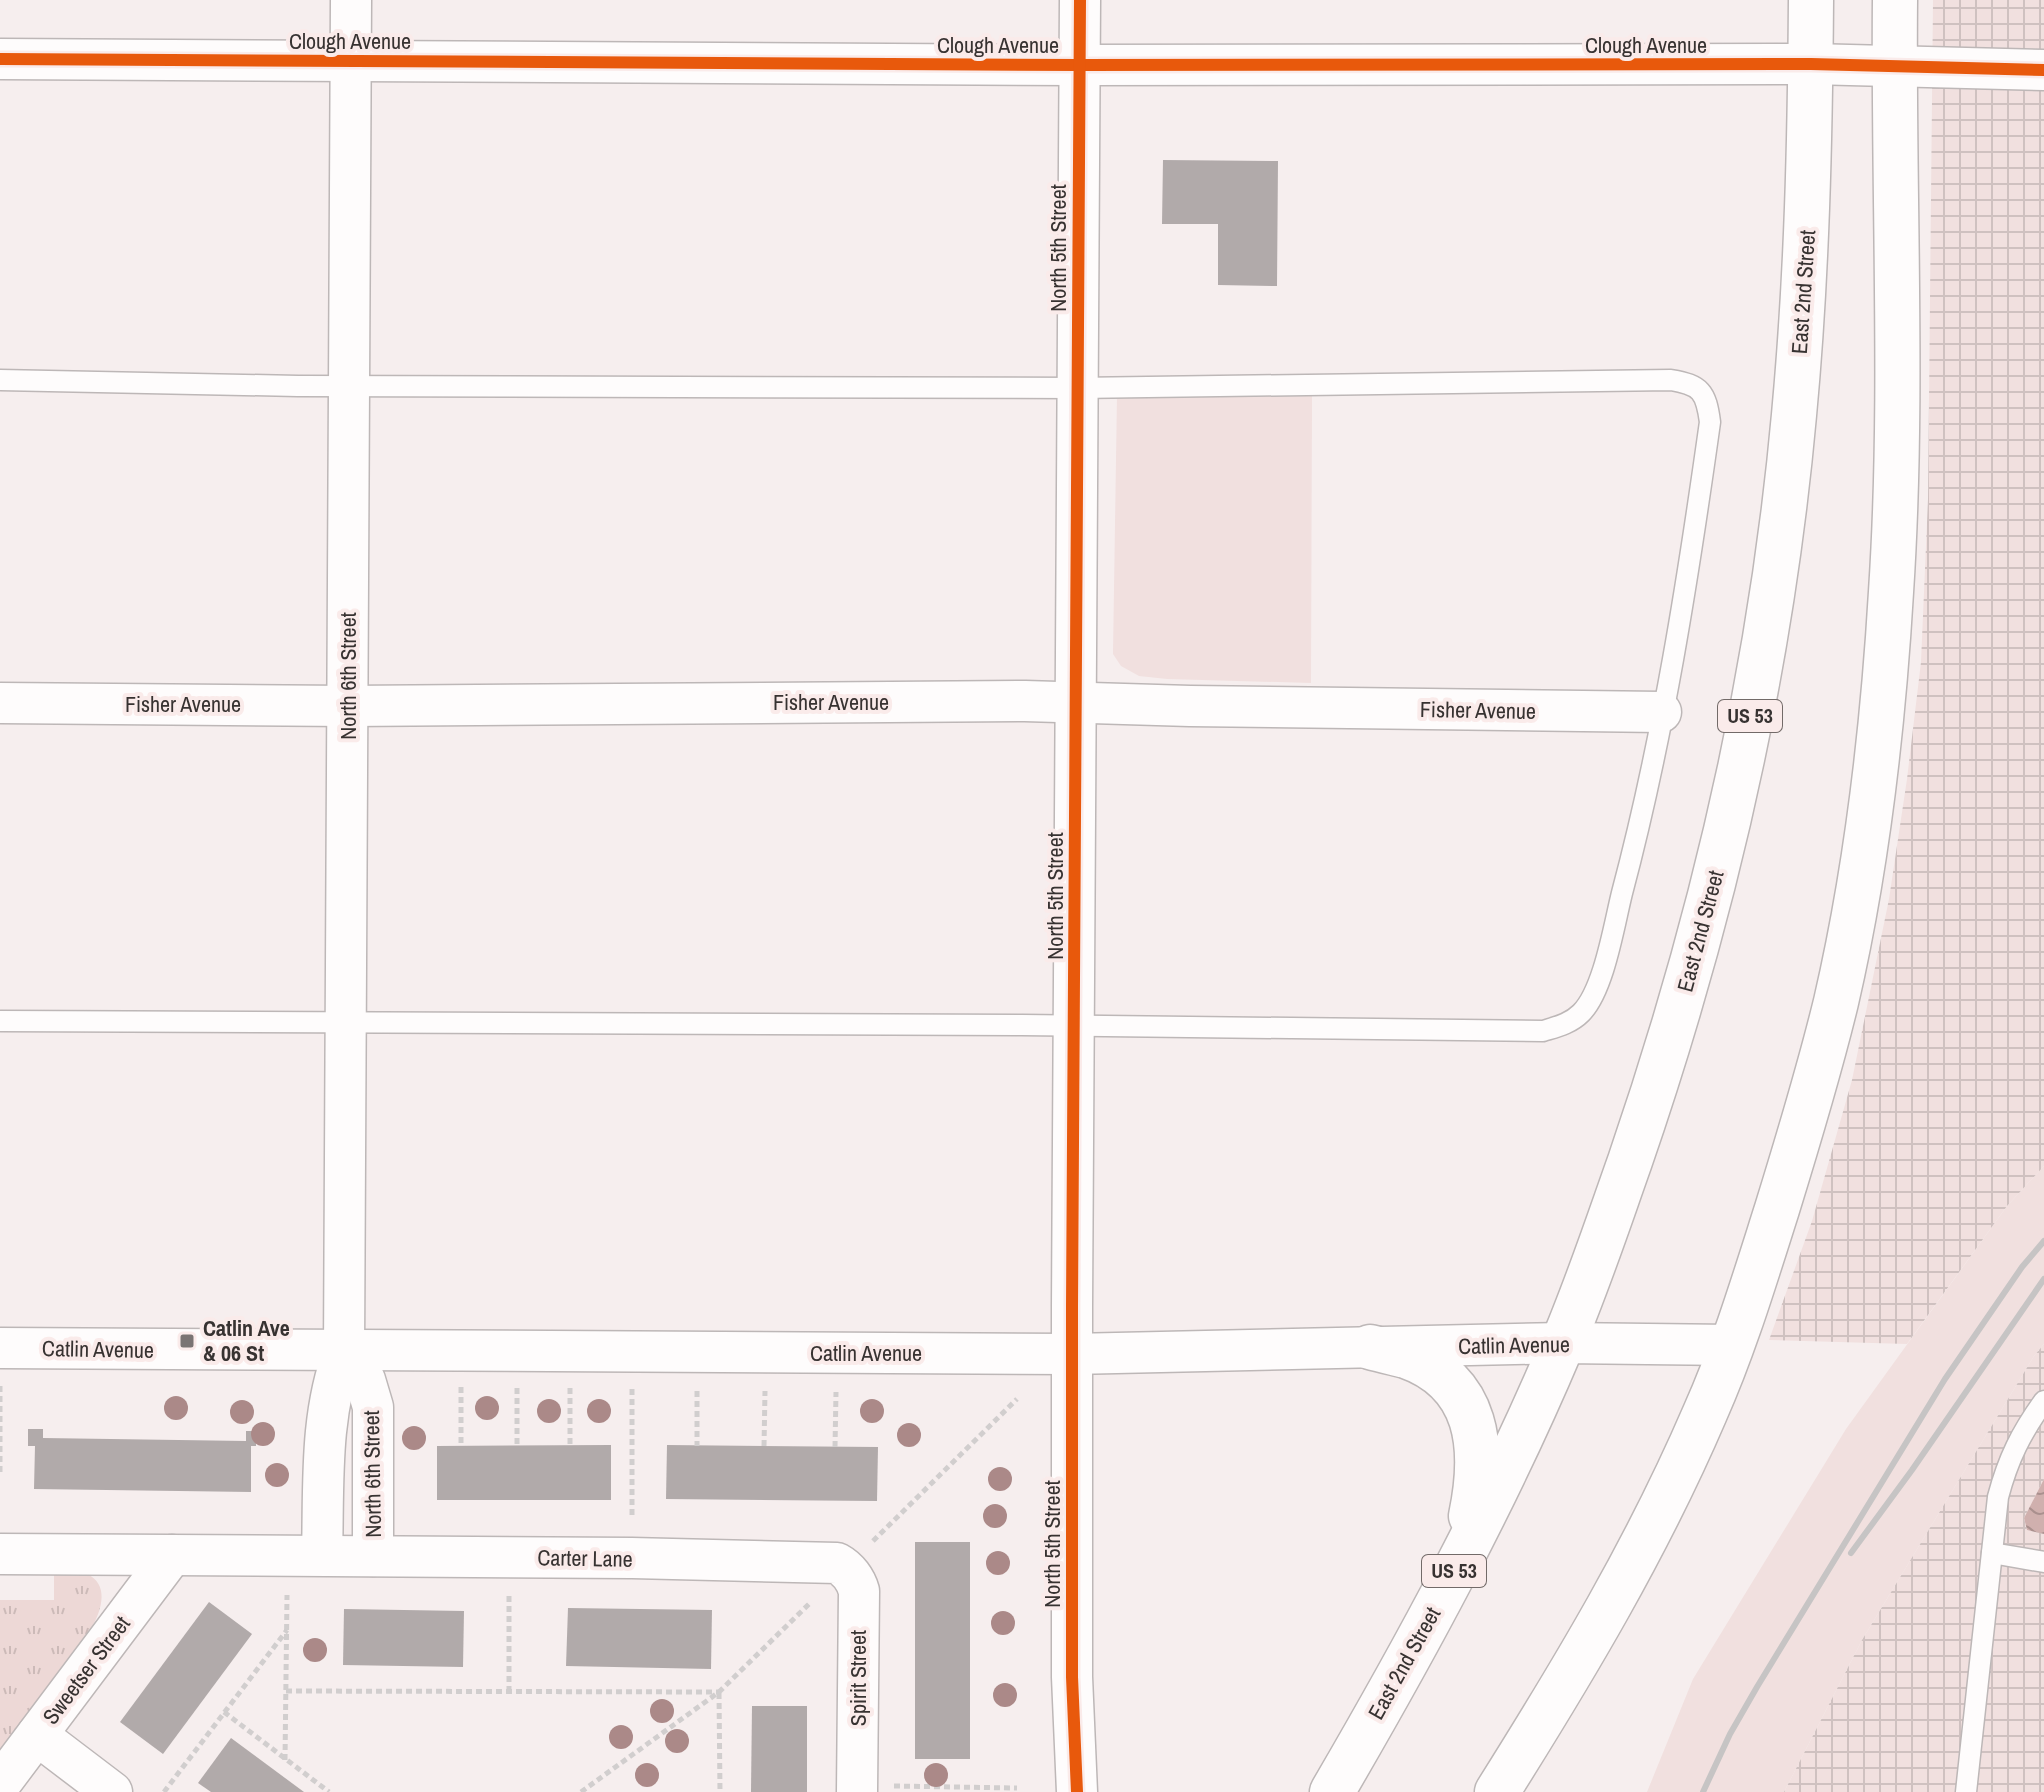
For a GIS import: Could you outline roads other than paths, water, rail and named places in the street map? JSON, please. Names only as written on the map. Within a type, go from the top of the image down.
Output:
[{"type":"highway","name":"East 2nd Street","points":[[1332,1792],[1457,1566],[1507,1468],[1563,1343],[1657,1081],[1728,827],[1773,586],[1794,419],[1807,244],[1811,0]]},
{"type":"highway","points":[[1497,1792],[1585,1652],[1685,1458],[1732,1345],[1799,1138],[1824,1048],[1853,913],[1872,786],[1888,641],[1895,506],[1897,354],[1895,0]]},
{"type":"highway","points":[[1370,1347],[1408,1357],[1450,1382],[1473,1420],[1478,1465],[1475,1496],[1457,1566]]},
{"type":"street","name":"North 6th Street","points":[[322,1555],[326,1423],[332,1386],[344,1351],[351,0]]},
{"type":"street","name":"North 5th Street","points":[[1077,1792],[1072,1677],[1072,1354],[1080,0]]},
{"type":"street","name":"Clough Avenue","points":[[0,59],[1079,65],[1811,64],[2044,70]]},
{"type":"street","name":"Fisher Avenue","points":[[0,703],[348,706],[1076,702],[1661,712]]},
{"type":"street","name":"Catlin Avenue","points":[[0,1348],[1072,1354],[1563,1343],[1732,1345]]},
{"type":"street","name":"North 6th Street","points":[[344,1351],[365,1380],[373,1407],[373,1556]]},
{"type":"street","points":[[0,1554],[322,1555]]},
{"type":"street","name":"Sweetser Street","points":[[0,1784],[172,1555]]},
{"type":"street","name":"Carter Lane","points":[[322,1555],[823,1562],[837,1563],[845,1569]]},
{"type":"street","name":"Spirit Street","points":[[845,1569],[857,1583],[859,1591],[875,1789]]},
{"type":"street","points":[[37,1735],[112,1792]]},
{"type":"lane","points":[[0,380],[349,386],[1077,388],[1671,380],[1689,383],[1701,391],[1707,402],[1710,422],[1691,553],[1638,837],[1606,959],[1592,995],[1581,1013],[1564,1025],[1543,1031],[0,1021]]},
{"type":"lane","points":[[1966,1792],[1998,1497],[2006,1464],[2020,1436],[2044,1401]]},
{"type":"lane","points":[[1992,1553],[2044,1562]]},
{"type":"water","points":[[2044,1479],[2044,1534],[2027,1530],[2024,1518]]},
{"type":"railway","points":[[1703,1792],[1730,1734],[1757,1687],[1945,1379],[2022,1267],[2044,1241]]},
{"type":"railway","points":[[1851,1553],[2044,1279]]},
{"type":"place","name":"Catlin Ave & 06 St","points":[[187,1341]]}]
